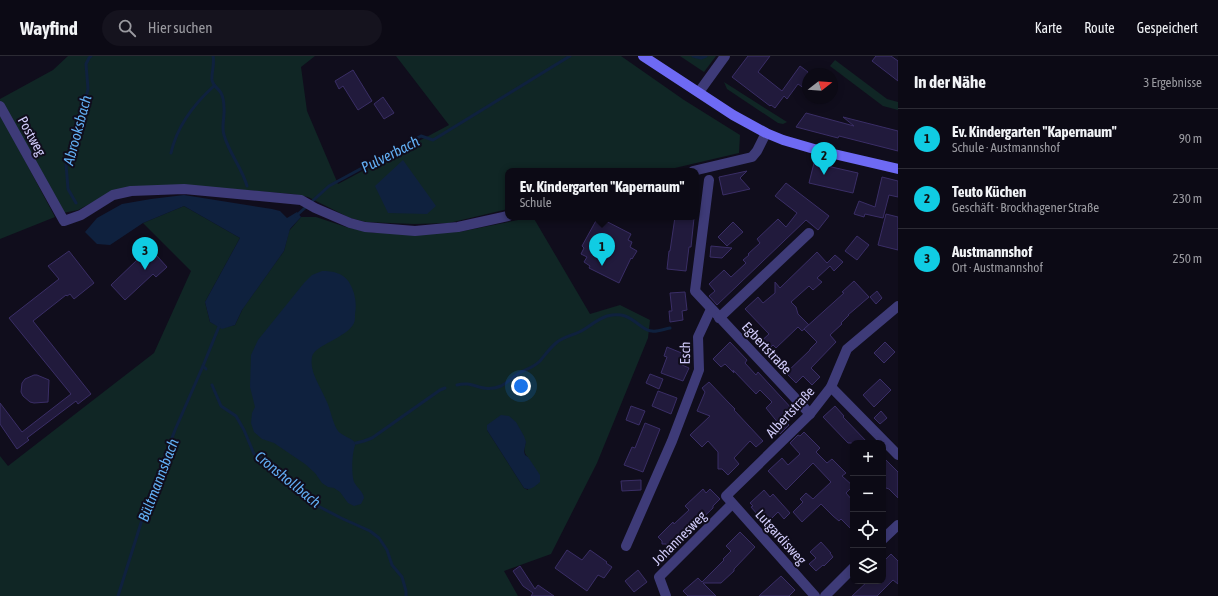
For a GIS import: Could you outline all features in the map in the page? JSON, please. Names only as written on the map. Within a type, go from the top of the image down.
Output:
[{"type":"main road","points":[[643,56],[733,115],[766,133],[821,151],[898,169]]},
{"type":"street","points":[[699,92],[725,56]]},
{"type":"street","name":"Postweg","points":[[0,106],[64,221],[81,215],[113,195],[131,191],[163,189],[184,189],[301,200],[350,223],[365,227],[415,231],[458,227],[505,217]]},
{"type":"street","points":[[699,170],[752,157],[757,151],[766,133]]},
{"type":"street","points":[[709,180],[695,291],[711,309]]},
{"type":"street","points":[[719,318],[809,233]]},
{"type":"street","name":"Albertstraße","points":[[729,500],[810,414],[831,387],[848,349],[898,306]]},
{"type":"street","name":"Egbertstraße","points":[[711,309],[810,414]]},
{"type":"street","name":"Esch","points":[[626,546],[672,441],[699,370],[698,337],[711,309]]},
{"type":"street","points":[[831,387],[898,455]]},
{"type":"street","name":"Lutgardisweg","points":[[729,500],[811,595]]},
{"type":"street","name":"Johannesweg","points":[[666,596],[659,577],[729,500]]},
{"type":"street","points":[[886,536],[898,524]]},
{"type":"street","points":[[825,596],[850,571]]},
{"type":"green space","points":[[68,56],[315,56],[301,67],[307,111],[338,184],[449,125],[396,56],[621,56],[684,100],[740,135],[739,153],[675,168],[505,168],[505,210],[449,223],[414,224],[366,222],[350,218],[308,197],[293,194],[184,185],[112,192],[78,210],[63,213],[0,101],[0,99],[53,70]]},
{"type":"green space","points":[[680,56],[716,56],[704,72]]},
{"type":"green space","points":[[835,60],[887,99],[898,102],[898,110],[883,106],[838,72],[838,68],[833,68],[830,66]]},
{"type":"green space","points":[[724,82],[787,122],[783,124],[778,123],[727,89]]},
{"type":"green space","points":[[0,114],[55,217],[0,239]]},
{"type":"green space","points":[[184,206],[240,238],[205,302],[210,322],[222,328],[235,325],[243,308],[284,251],[289,231],[301,217],[316,217],[346,227],[374,233],[459,232],[518,220],[535,220],[590,314],[620,305],[650,320],[648,338],[597,463],[551,554],[504,571],[518,596],[0,596],[0,456],[8,466],[154,353],[191,271],[143,223]],"holes":[[[487,430],[526,442],[525,454],[528,457],[528,490],[524,488]]]},
{"type":"water","points":[[403,160],[436,206],[427,214],[388,213],[375,186]]},
{"type":"water","points":[[184,195],[272,209],[280,211],[287,218],[297,212],[301,217],[290,229],[284,251],[242,310],[235,325],[222,329],[210,322],[205,302],[240,238],[184,206],[143,223],[110,245],[97,244],[85,232],[97,218],[122,204]]},
{"type":"water","points":[[322,271],[330,271],[344,276],[353,290],[356,302],[355,321],[350,328],[345,333],[318,349],[312,357],[312,368],[314,374],[328,404],[338,431],[356,443],[353,456],[353,478],[364,498],[361,504],[354,506],[348,503],[340,492],[322,483],[315,473],[305,464],[274,443],[262,439],[254,432],[251,423],[252,413],[255,407],[250,387],[251,355],[258,340],[304,283],[312,275]]},
{"type":"water","points":[[501,415],[509,416],[516,422],[524,436],[526,442],[524,451],[525,455],[540,475],[540,482],[531,488],[524,488],[487,430],[487,425]]},
{"type":"building","points":[[748,56],[770,56],[758,72],[782,91],[800,66],[803,68],[802,87],[798,84],[787,99],[784,96],[775,108],[771,105],[770,106],[732,77]]},
{"type":"building","points":[[876,56],[891,56],[898,61],[898,81],[872,61]]},
{"type":"building","points":[[353,70],[372,101],[358,110],[343,86],[339,89],[335,81]]},
{"type":"building","points":[[383,97],[394,113],[384,119],[374,104]]},
{"type":"building","points":[[806,113],[854,126],[843,117],[898,131],[898,151],[796,127]]},
{"type":"building","points":[[814,163],[858,173],[853,193],[809,183]]},
{"type":"building","points":[[747,171],[740,178],[750,189],[723,195],[719,177]]},
{"type":"building","points":[[882,177],[898,181],[898,197],[889,195],[883,218],[865,214],[864,217],[854,214],[859,201],[875,207]]},
{"type":"building","points":[[786,183],[829,216],[818,230],[806,220],[717,305],[709,296],[715,291],[709,284],[724,270],[731,277],[746,263],[743,260],[760,243],[757,239],[778,219],[786,227],[797,213],[775,196]]},
{"type":"building","points":[[886,214],[898,217],[898,250],[878,245]]},
{"type":"building","points":[[596,220],[604,220],[631,234],[628,240],[632,242],[630,247],[637,251],[632,259],[631,258],[619,283],[589,268],[590,266],[584,262],[587,257],[581,254],[584,248],[582,246]]},
{"type":"building","points":[[675,220],[694,220],[691,247],[689,247],[686,271],[667,269]]},
{"type":"building","points":[[733,222],[743,232],[727,246],[718,237]]},
{"type":"building","points":[[857,236],[869,245],[857,260],[845,251]]},
{"type":"building","points":[[147,245],[167,267],[156,277],[153,274],[125,300],[111,285],[137,260],[134,257]]},
{"type":"building","points":[[711,246],[732,248],[722,258],[710,257]]},
{"type":"building","points":[[69,251],[94,283],[74,299],[70,294],[67,296],[66,295],[33,321],[91,394],[78,404],[76,401],[27,438],[29,440],[17,449],[0,424],[0,403],[22,432],[71,394],[9,318],[59,279],[48,266]]},
{"type":"building","points":[[817,252],[827,263],[835,255],[843,262],[834,271],[830,266],[817,278],[822,282],[813,290],[809,286],[791,302],[796,307],[798,314],[809,325],[802,331],[798,327],[776,348],[773,345],[766,352],[758,344],[769,334],[745,309],[758,297],[763,303],[775,293],[775,282],[780,288]]},
{"type":"building","points":[[854,281],[869,297],[848,315],[841,323],[842,324],[830,335],[836,342],[811,368],[820,377],[812,385],[803,376],[796,383],[786,373],[817,342],[804,329],[844,293],[842,292]]},
{"type":"building","points":[[877,291],[882,298],[876,304],[870,297]]},
{"type":"building","points":[[685,292],[687,310],[682,311],[683,320],[670,322],[669,311],[672,311],[670,293]]},
{"type":"building","points":[[730,342],[747,360],[745,363],[756,375],[758,372],[793,410],[783,419],[789,425],[780,434],[774,428],[779,424],[766,408],[772,402],[760,390],[756,394],[733,370],[734,373],[725,364],[721,367],[713,359]]},
{"type":"building","points":[[885,342],[895,352],[884,363],[874,353]]},
{"type":"building","points":[[667,347],[684,354],[680,364],[689,368],[683,381],[661,373],[667,357],[664,356]]},
{"type":"building","points":[[650,374],[663,379],[659,389],[646,383]]},
{"type":"building","points":[[34,375],[49,380],[48,402],[34,403],[30,402],[23,396],[21,392],[22,383],[25,379]]},
{"type":"building","points":[[880,379],[891,390],[874,407],[863,395]]},
{"type":"building","points":[[709,382],[763,441],[756,447],[750,441],[734,458],[739,464],[728,475],[722,469],[718,469],[718,452],[708,441],[702,447],[690,435],[710,416],[697,411],[705,392],[702,388]]},
{"type":"building","points":[[658,391],[677,398],[671,414],[652,406]]},
{"type":"building","points":[[631,406],[645,411],[639,425],[626,420]]},
{"type":"building","points":[[835,406],[844,416],[843,417],[865,440],[850,440],[850,443],[848,443],[823,417]]},
{"type":"building","points":[[881,411],[887,418],[880,424],[874,418]]},
{"type":"building","points":[[645,423],[660,429],[643,472],[624,465],[632,447],[635,448]]},
{"type":"building","points":[[804,432],[820,448],[816,452],[827,463],[832,459],[846,473],[842,476],[850,483],[850,489],[846,493],[850,498],[850,528],[841,519],[839,521],[821,504],[802,522],[793,512],[803,502],[800,499],[806,493],[813,499],[831,482],[813,463],[786,490],[768,471],[782,458],[788,465],[800,454],[790,443],[798,435],[800,436]]},
{"type":"building","points":[[886,460],[898,472],[898,498],[886,488]]},
{"type":"building","points":[[641,480],[641,490],[622,491],[621,481]]},
{"type":"building","points":[[703,489],[706,493],[710,489],[720,499],[713,506],[713,508],[670,549],[666,544],[662,544],[662,541],[658,537],[673,522],[674,524],[689,510],[685,506]]},
{"type":"building","points":[[764,490],[770,497],[773,494],[790,513],[784,519],[778,512],[768,522],[765,519],[763,521],[751,507],[753,506],[750,503]]},
{"type":"building","points":[[740,532],[755,547],[734,569],[734,571],[721,583],[703,583],[716,596],[688,596],[683,591],[698,578],[702,582],[724,560],[723,559],[731,551],[726,546]]},
{"type":"building","points":[[821,542],[833,557],[824,566],[823,565],[816,571],[809,564],[816,558],[810,552]]},
{"type":"building","points":[[567,550],[582,560],[590,550],[612,567],[604,578],[598,575],[587,591],[555,568]]},
{"type":"building","points":[[891,554],[898,561],[898,584],[893,580],[877,596],[852,596],[865,584],[886,584],[886,559]]},
{"type":"building","points":[[520,566],[535,589],[538,585],[554,596],[531,596],[533,593],[523,586],[513,571]]},
{"type":"building","points":[[638,570],[647,582],[634,592],[625,581]]},
{"type":"building","points":[[781,576],[795,590],[789,596],[759,596]]},
{"type":"waterway","name":"Abrooksbach","points":[[76,203],[68,189],[66,164],[75,140],[88,89],[86,64],[91,56]]},
{"type":"waterway","points":[[213,56],[214,63],[212,80],[213,84],[221,93],[223,98],[224,135],[247,186]]},
{"type":"waterway","name":"Pulverbach","points":[[296,216],[329,186],[421,136],[433,140],[570,56]]},
{"type":"waterway","name":"Pulverbach","points":[[693,56],[701,58],[706,56]]},
{"type":"waterway","points":[[171,153],[177,134],[187,116],[214,86]]},
{"type":"waterway","points":[[457,385],[468,384],[488,389],[501,386],[522,371],[537,364],[559,341],[580,332],[607,316],[626,316],[650,331],[670,328]]},
{"type":"waterway","name":"Cronshollbach","points":[[206,369],[203,366],[220,324]]},
{"type":"waterway","name":"Bültmannsbach","points":[[118,596],[147,504],[175,430],[203,366]]},
{"type":"waterway","name":"Cronshollbach","points":[[212,385],[221,406],[236,416],[244,430],[254,454],[271,463],[301,493],[316,505],[370,531],[379,538],[387,550],[392,565],[402,577],[406,596]]},
{"type":"waterway","points":[[356,443],[372,438],[445,388]]},
{"type":"place","name":"Teuto Küchen","points":[[824,175]]},
{"type":"place","name":"Ev. Kindergarten \"Kapernaum\"","points":[[602,266]]},
{"type":"place","name":"Austmannshof","points":[[145,270]]}]
